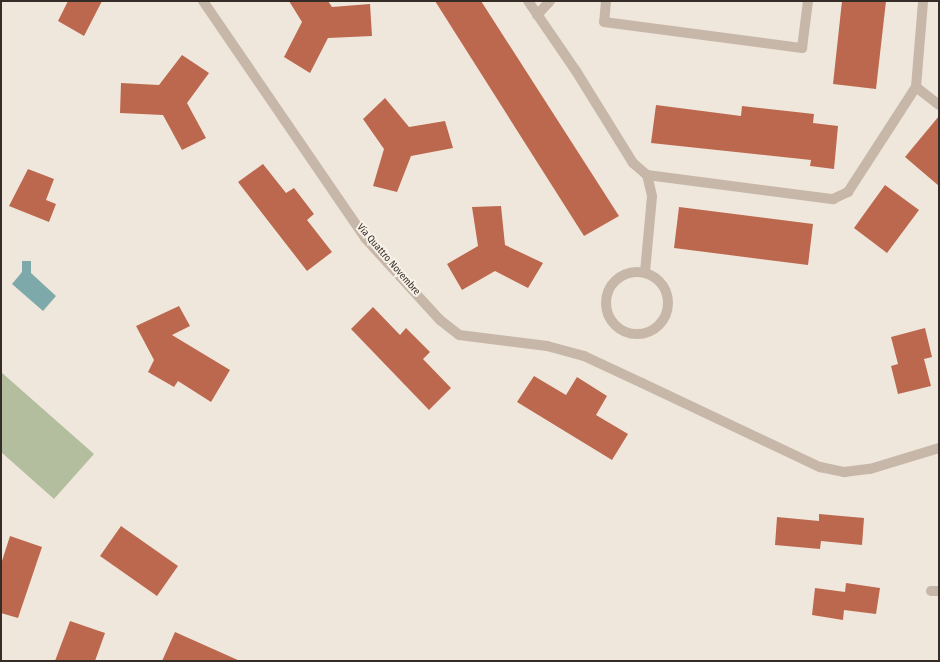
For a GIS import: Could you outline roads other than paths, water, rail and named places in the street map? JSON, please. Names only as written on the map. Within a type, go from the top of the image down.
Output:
[{"type":"street","name":"Via Quattro Novembre","points":[[203,1],[366,238],[440,320],[460,335],[548,346],[584,356],[820,467],[844,472],[870,469],[939,448]]},
{"type":"street","points":[[528,1],[576,71],[633,163],[647,175],[832,199],[848,192],[916,87],[923,1]]},
{"type":"street","points":[[537,15],[550,1]]},
{"type":"street","points":[[606,1],[604,22],[802,48],[808,1]]},
{"type":"street","points":[[916,87],[939,105]]},
{"type":"street","points":[[645,272],[652,196],[647,175]]},
{"type":"street","points":[[645,272],[657,278],[665,288],[667,314],[649,332],[623,331],[613,323],[606,298],[620,276],[645,272]]},
{"type":"water","points":[[22,261],[31,261],[31,273],[56,296],[43,311],[12,284],[22,272]]}]
